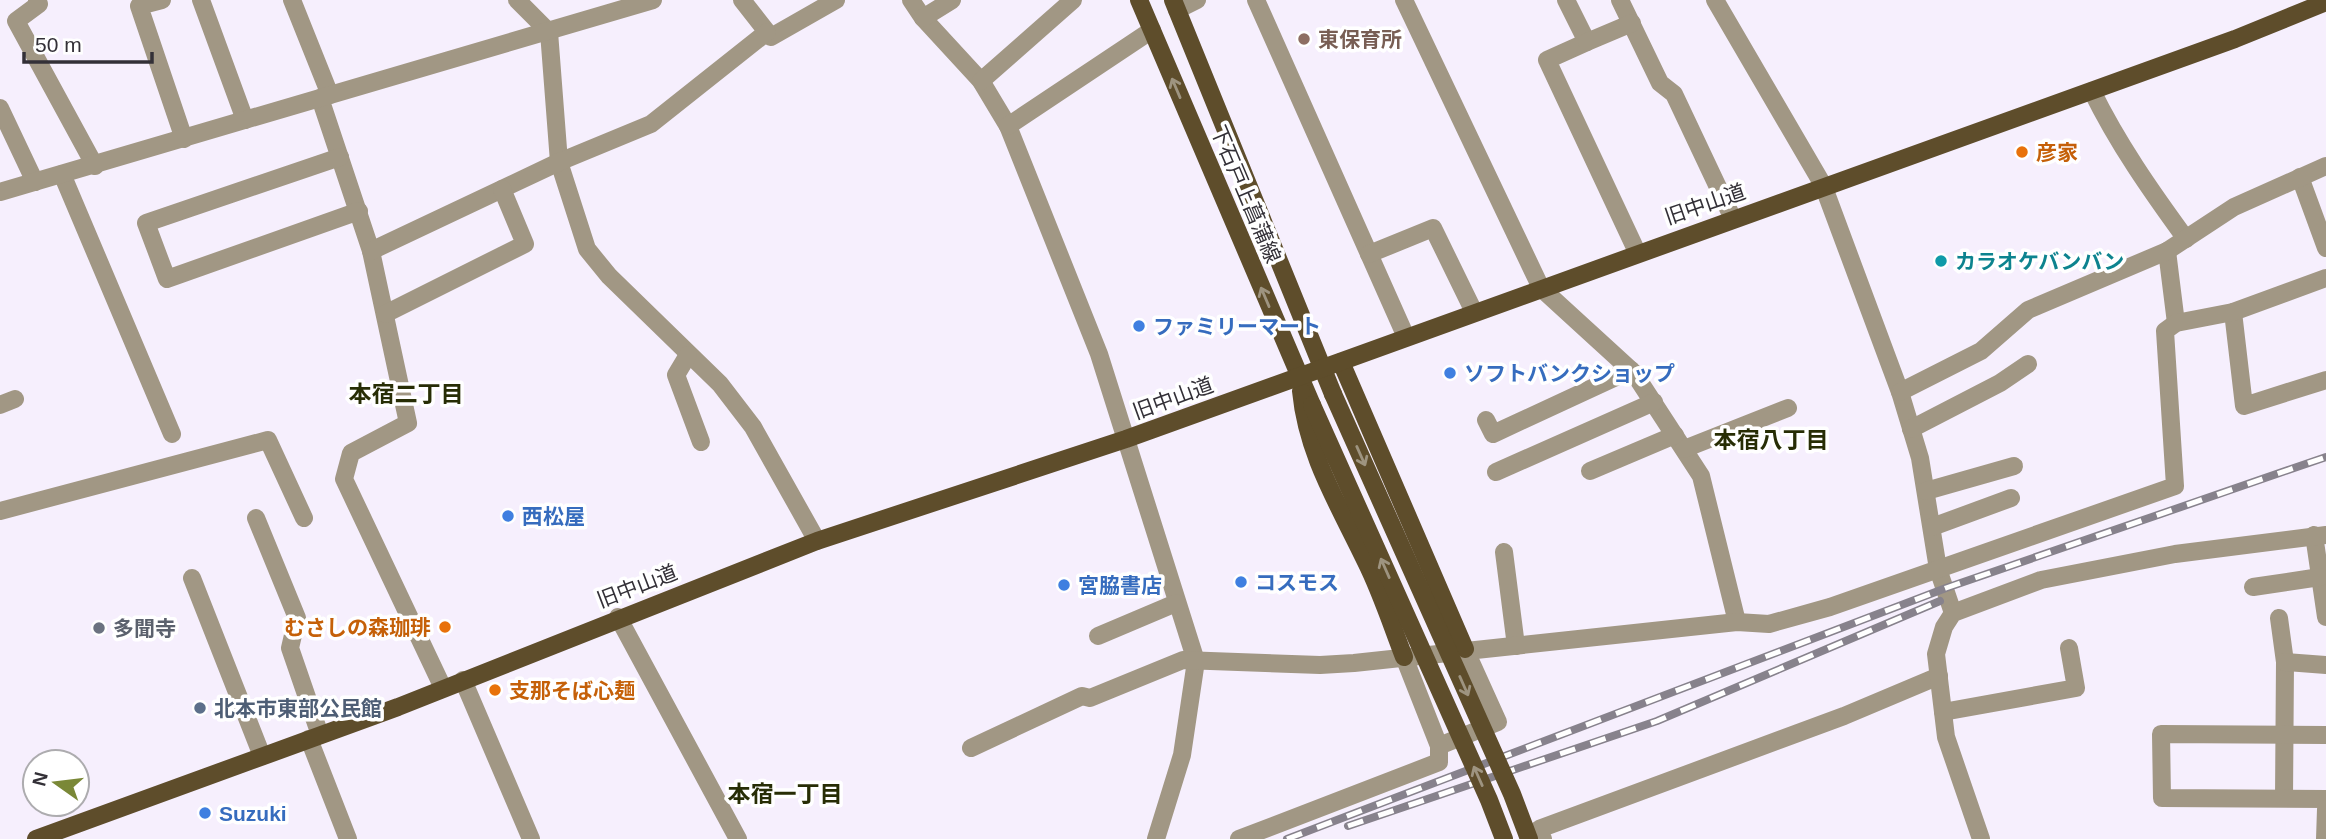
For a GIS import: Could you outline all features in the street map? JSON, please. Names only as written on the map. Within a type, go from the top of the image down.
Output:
[{"type":"main road","name":"下石戸上菖蒲線","points":[[1139,0],[1299,377],[1489,800],[1504,839]]},
{"type":"main road","name":"旧中山道","points":[[36,839],[58,835],[315,737],[817,541],[1126,439],[1637,252],[2092,91],[2326,2]]},
{"type":"main road","name":"下石戸上菖蒲線","points":[[1175,5],[1321,368],[1512,794],[1529,839]]},
{"type":"main road","points":[[1341,362],[1465,649]]},
{"type":"main road","points":[[1299,377],[1304,425],[1327,488],[1367,563],[1404,657]]},
{"type":"street","points":[[37,0],[39,4],[16,21],[95,166]]},
{"type":"street","points":[[162,0],[139,6],[184,139]]},
{"type":"street","points":[[201,0],[245,120]]},
{"type":"street","points":[[292,0],[325,97],[340,157],[371,251],[408,423],[351,453],[344,479],[443,688]]},
{"type":"street","points":[[517,0],[548,32],[559,162],[587,250],[688,355],[720,384],[752,427],[817,541]]},
{"type":"street","points":[[0,192],[548,32],[602,7],[653,0]]},
{"type":"street","points":[[742,0],[771,37],[836,0]]},
{"type":"street","points":[[911,0],[923,18],[981,81],[1008,126],[1099,354],[1196,661],[1182,755],[1156,839]]},
{"type":"street","points":[[923,18],[952,0]]},
{"type":"street","points":[[981,81],[1073,0]]},
{"type":"street","points":[[1175,5],[1197,0]]},
{"type":"street","points":[[1256,0],[1406,337]]},
{"type":"street","points":[[1404,0],[1541,288],[1631,370],[1701,476],[1737,622]]},
{"type":"street","points":[[1566,0],[1587,42]]},
{"type":"street","points":[[1620,0],[1660,83],[1674,94],[1733,219]]},
{"type":"street","points":[[1716,0],[1823,185],[1900,392],[1926,491],[1938,569],[1953,613]]},
{"type":"street","points":[[1632,23],[1547,60],[1637,252]]},
{"type":"street","points":[[1008,126],[1152,30]]},
{"type":"street","points":[[371,251],[559,162],[651,124],[766,32]]},
{"type":"street","points":[[2092,91],[2127,155],[2186,239]]},
{"type":"street","points":[[0,108],[35,182]]},
{"type":"street","points":[[340,157],[146,222],[167,279],[359,211]]},
{"type":"street","points":[[1900,392],[1981,351],[2028,310],[2167,251],[2234,208],[2326,166]]},
{"type":"street","points":[[62,174],[172,434]]},
{"type":"street","points":[[2300,177],[2326,248]]},
{"type":"street","points":[[385,314],[525,244],[502,188]]},
{"type":"street","points":[[1369,254],[1433,228],[1474,312]]},
{"type":"street","points":[[2167,251],[2176,323]]},
{"type":"street","points":[[971,748],[1082,696],[1090,698],[1183,660],[1320,666],[1737,622],[1769,624],[1830,607],[2175,486],[2165,331],[2176,323],[2233,312],[2326,278]]},
{"type":"street","points":[[2233,312],[2244,406],[2326,380]]},
{"type":"street","points":[[688,355],[676,375],[701,442]]},
{"type":"street","points":[[1911,429],[2000,383],[2028,364]]},
{"type":"street","points":[[1486,420],[1493,434],[1631,370]]},
{"type":"street","points":[[1496,472],[1654,402]]},
{"type":"street","points":[[1590,471],[1788,408]]},
{"type":"street","points":[[0,511],[268,440],[304,518]]},
{"type":"street","points":[[1926,491],[2014,466]]},
{"type":"street","points":[[1933,527],[2011,498]]},
{"type":"street","points":[[256,518],[297,618],[290,648],[348,839]]},
{"type":"street","points":[[1980,839],[1946,737],[1936,654],[1944,627],[1953,613],[2041,580],[2175,554],[2320,535],[2320,577],[2326,617]]},
{"type":"street","points":[[1504,552],[1516,646]]},
{"type":"street","points":[[2253,587],[2320,577]]},
{"type":"street","points":[[192,578],[262,756]]},
{"type":"street","points":[[1098,636],[1176,603]]},
{"type":"street","points":[[618,617],[738,839]]},
{"type":"street","points":[[2279,618],[2285,662],[2284,798]]},
{"type":"street","points":[[1943,712],[2076,688],[2069,648]]},
{"type":"street","points":[[1439,746],[1498,722],[1465,649]]},
{"type":"street","points":[[1239,839],[1439,762],[1439,746],[1404,657]]},
{"type":"street","points":[[2285,662],[2326,665]]},
{"type":"street","points":[[1543,839],[1539,829],[1844,716],[1940,676]]},
{"type":"street","points":[[463,680],[531,839]]},
{"type":"street","points":[[2326,735],[2161,734],[2162,798],[2326,799]]},
{"type":"street","points":[[2325,839],[2326,809]]},
{"type":"railway","points":[[1287,839],[1946,588],[2326,457]]},
{"type":"railway","points":[[1348,826],[1657,721],[1940,601]]},
{"type":"place","name":"東保育所","points":[[1304,39]]},
{"type":"place","name":"彦家","points":[[2022,152]]},
{"type":"place","name":"カラオケバンバン","points":[[1941,261]]},
{"type":"place","name":"ファミリーマート","points":[[1139,326]]},
{"type":"place","name":"ソフトバンクショップ","points":[[1450,373]]},
{"type":"place","name":"西松屋","points":[[508,516]]},
{"type":"place","name":"コスモス","points":[[1241,582]]},
{"type":"place","name":"宮脇書店","points":[[1064,585]]},
{"type":"place","name":"むさしの森珈琲","points":[[445,627]]},
{"type":"place","name":"多聞寺","points":[[99,628]]},
{"type":"place","name":"支那そば心麺","points":[[495,690]]},
{"type":"place","name":"北本市東部公民館","points":[[200,708]]},
{"type":"place","name":"Suzuki","points":[[205,813]]},
{"type":"district","name":"本宿二丁目","points":[[406,394]]},
{"type":"district","name":"本宿八丁目","points":[[1771,440]]},
{"type":"district","name":"本宿一丁目","points":[[785,794]]}]
